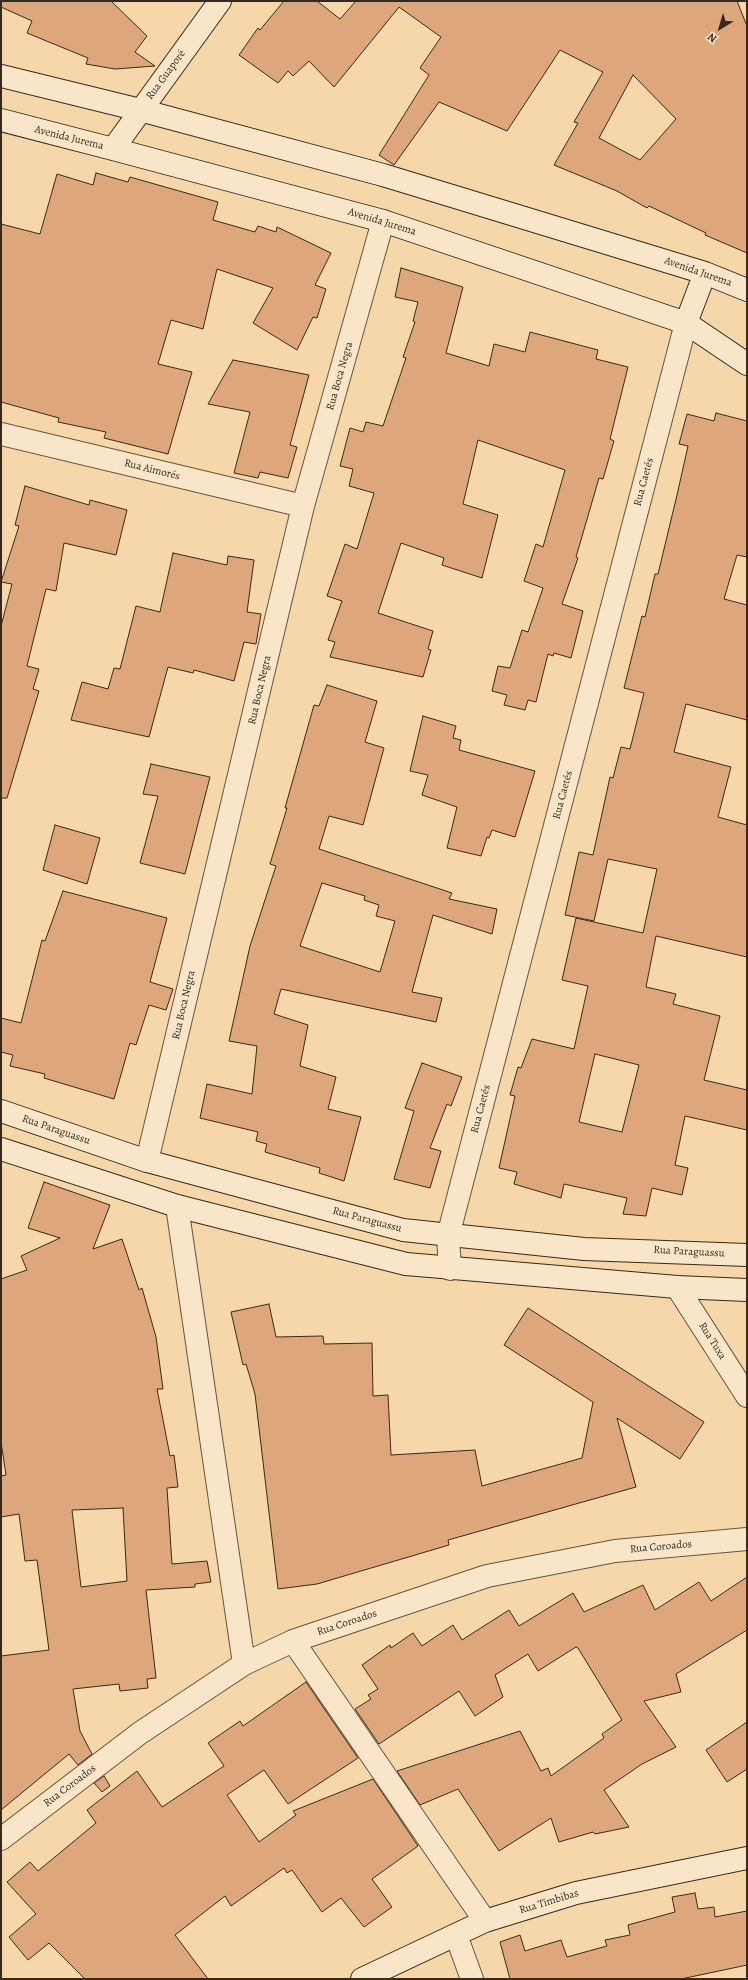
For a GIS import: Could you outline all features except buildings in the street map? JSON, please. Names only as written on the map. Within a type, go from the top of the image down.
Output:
[{"type":"street","name":"Rua Guaporé","points":[[113,149],[220,1]]},
{"type":"street","name":"Avenida Jurema","points":[[1,76],[140,110],[383,175],[705,273],[747,290]]},
{"type":"street","name":"Avenida Jurema","points":[[1,120],[383,221],[686,323],[747,364]]},
{"type":"street","name":"Rua Boca Negra","points":[[147,1161],[303,506],[383,221]]},
{"type":"street","name":"Rua Caetés","points":[[450,1269],[448,1236],[686,323],[705,273]]},
{"type":"street","name":"Rua Aimorés","points":[[1,434],[303,506]]},
{"type":"street","name":"Rua Paraguassu","points":[[1,1111],[147,1161],[403,1230],[448,1236],[584,1249],[747,1255]]},
{"type":"street","points":[[1,1149],[177,1206],[406,1264],[450,1269],[677,1287],[747,1290]]},
{"type":"street","points":[[177,1206],[244,1664]]},
{"type":"street","name":"Rua Tuxa","points":[[677,1287],[747,1396]]},
{"type":"street","name":"Rua Coroados","points":[[1,1839],[140,1733],[244,1664],[293,1641],[488,1576],[615,1551],[747,1539]]},
{"type":"street","points":[[293,1641],[485,1921]]},
{"type":"street","name":"Rua Timbibas","points":[[362,1979],[485,1921],[576,1893],[747,1858]]},
{"type":"street","points":[[456,1935],[472,1979]]}]
